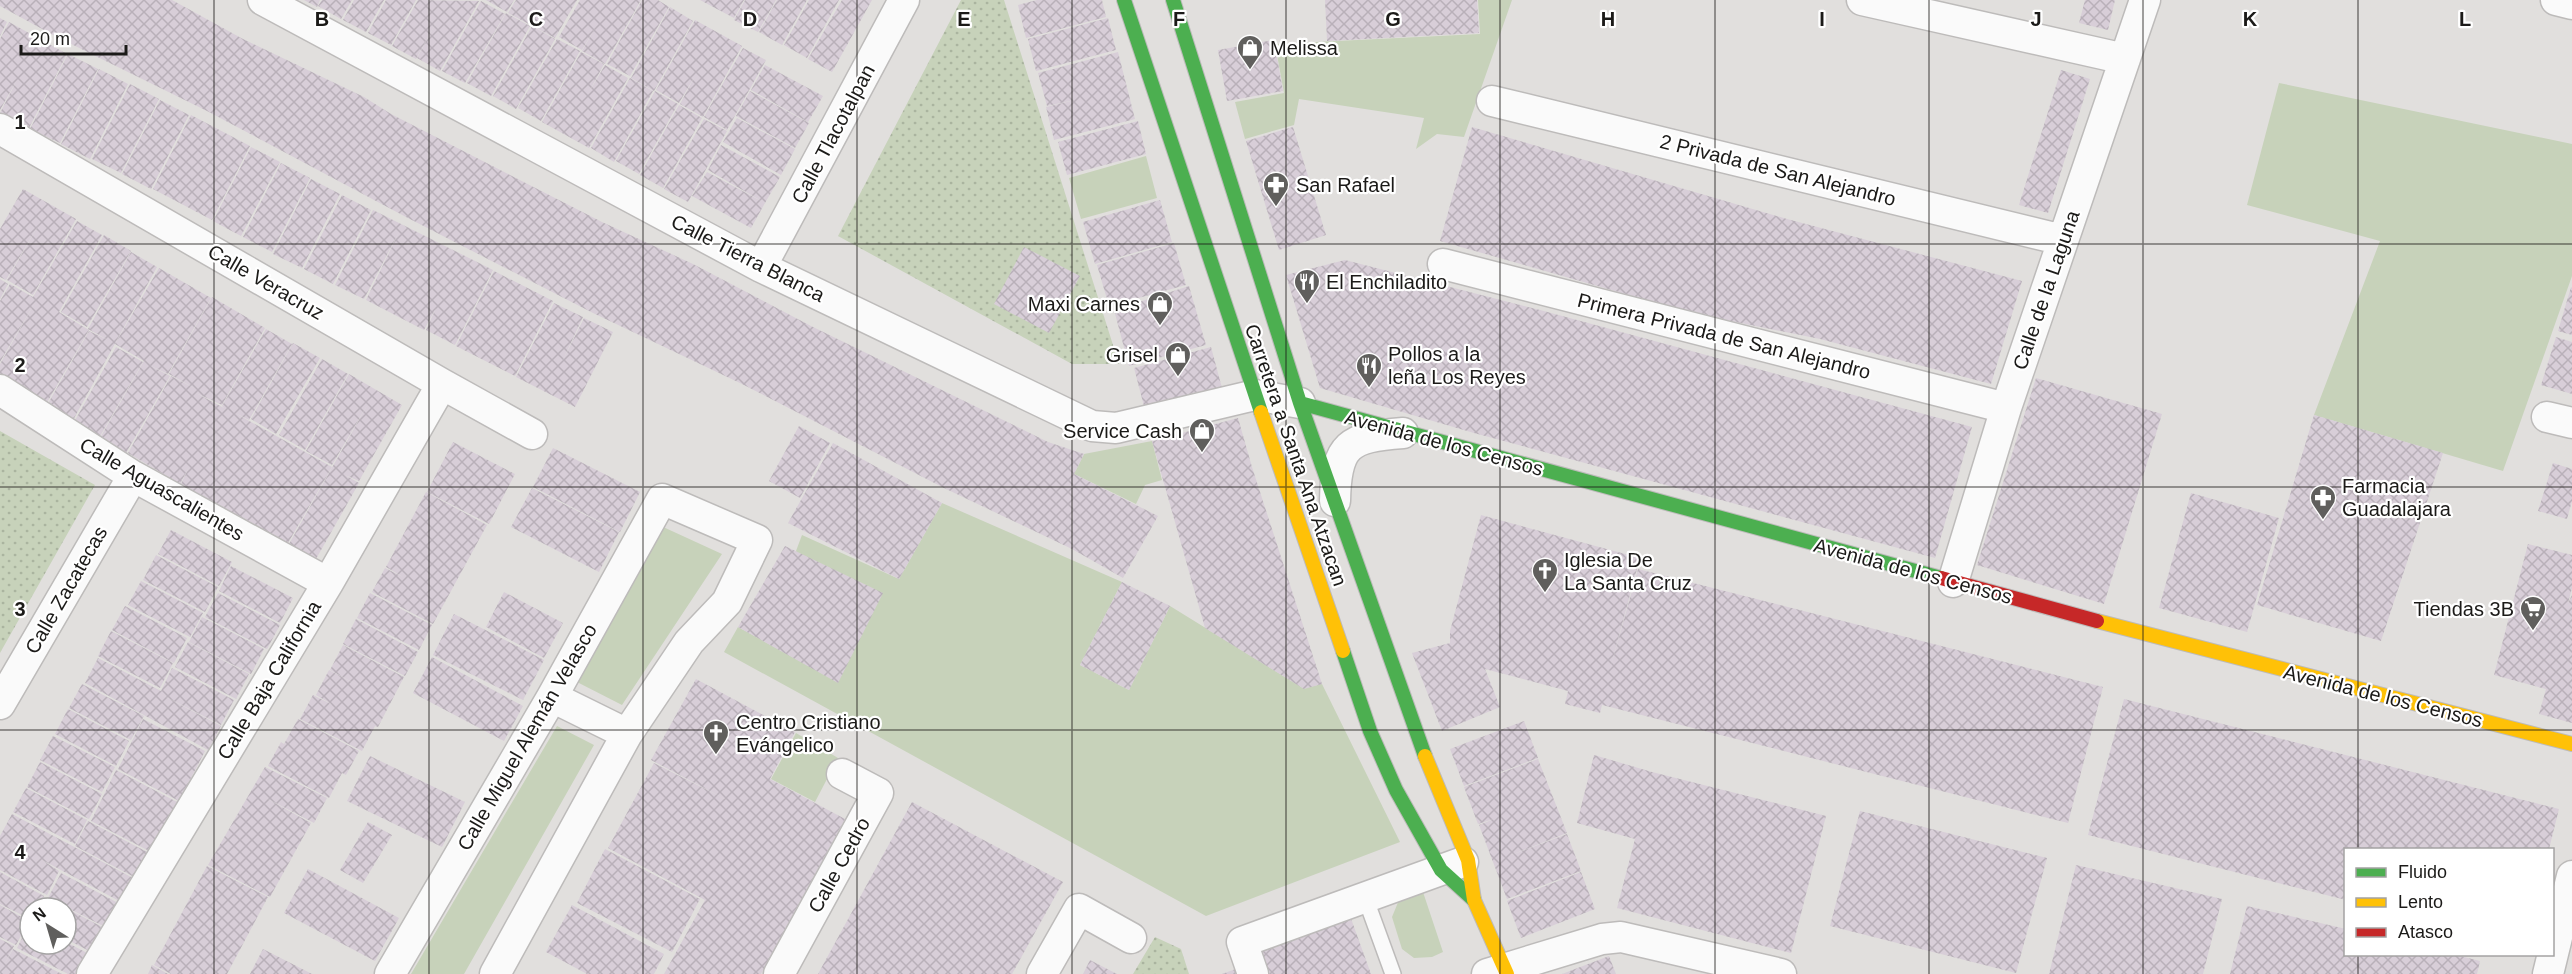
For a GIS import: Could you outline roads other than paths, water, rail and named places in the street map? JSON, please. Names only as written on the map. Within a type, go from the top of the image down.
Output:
[{"type":"street","name":"Calle Tierra Blanca","points":[[263,0],[761,267],[1092,426],[1116,428],[1255,395]]},
{"type":"street","name":"Calle Tlacotalpan","points":[[761,267],[904,0]]},
{"type":"street","name":"Carretera a Santa Ana Atzacan","points":[[1125,0],[1255,395],[1370,730],[1396,790],[1441,870],[1474,900]]},
{"type":"street","name":"Carretera a Santa Ana Atzacan","points":[[1173,0],[1300,404],[1422,749],[1468,860],[1474,900],[1499,972]]},
{"type":"street","points":[[1862,0],[2125,59]]},
{"type":"street","name":"Calle de la Laguna","points":[[1953,582],[2006,408],[2145,0]]},
{"type":"street","points":[[2556,0],[2572,4]]},
{"type":"street","name":"2 Privada de San Alejandro","points":[[1492,101],[2063,240]]},
{"type":"street","name":"Calle Veracruz","points":[[2,134],[532,434]]},
{"type":"street","name":"Primera Privada de San Alejandro","points":[[1443,264],[2006,408]]},
{"type":"street","name":"Calle Baja California","points":[[92,974],[328,583],[442,384]]},
{"type":"street","name":"Calle Aguascalientes","points":[[0,390],[133,476],[328,583]]},
{"type":"street","name":"Avenida de los Censos","points":[[1255,395],[1300,404],[1953,582],[2572,744]]},
{"type":"street","points":[[1335,501],[1335,474],[1349,447],[1361,438],[1407,433]]},
{"type":"street","name":"Calle Zacatecas","points":[[0,704],[133,476]]},
{"type":"street","name":"Calle Miguel Alemán Velasco","points":[[390,974],[552,697],[662,499],[757,540],[727,602],[689,642],[627,734]]},
{"type":"street","points":[[495,974],[627,734],[552,697]]},
{"type":"street","name":"Calle Cedro","points":[[779,974],[878,793],[842,774]]},
{"type":"street","points":[[1253,974],[1242,942],[1468,860]]},
{"type":"street","points":[[2554,950],[2572,876]]},
{"type":"street","points":[[1042,974],[1079,909],[1131,938]]},
{"type":"street","points":[[1499,972],[1602,939],[1621,937],[1781,974]]},
{"type":"street","points":[[2548,974],[2552,956]]},
{"type":"lane","points":[[1365,897],[1393,974]]},
{"type":"place","name":"Melissa","points":[[1250,71]]},
{"type":"place","name":"San Rafael","points":[[1276,208]]},
{"type":"place","name":"El Enchiladito","points":[[1307,305]]},
{"type":"place","name":"Maxi Carnes","points":[[1160,327]]},
{"type":"place","name":"Grisel","points":[[1178,378]]},
{"type":"place","name":"Pollos a la leña Los Reyes","points":[[1369,389]]},
{"type":"place","name":"Service Cash","points":[[1202,454]]},
{"type":"place","name":"Farmacia Guadalajara","points":[[2323,521]]},
{"type":"place","name":"Iglesia De La Santa Cruz","points":[[1545,594]]},
{"type":"place","name":"Tiendas 3B","points":[[2533,632]]},
{"type":"place","name":"Centro Cristiano Evángelico","points":[[716,756]]}]
